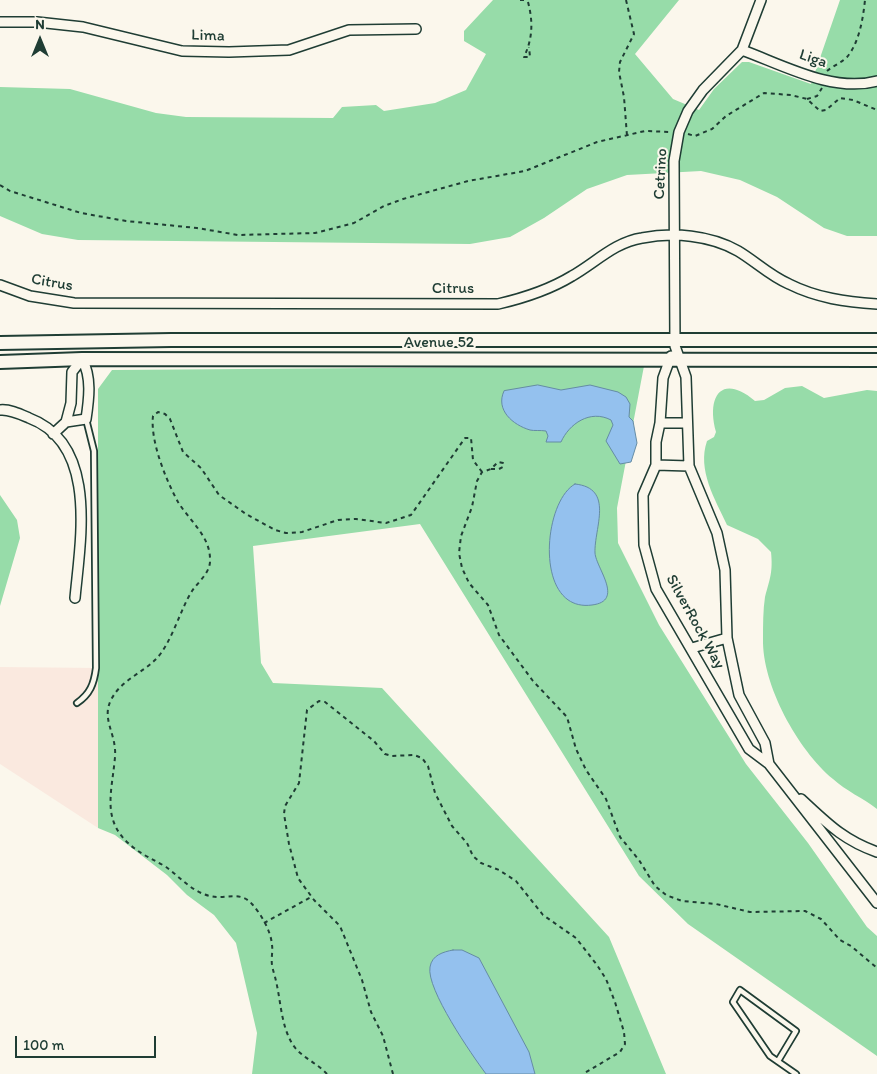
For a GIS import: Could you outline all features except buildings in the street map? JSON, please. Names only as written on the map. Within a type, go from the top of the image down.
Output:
[{"type":"main road","name":"Avenue 52","points":[[0,343],[171,340],[675,342],[877,340]]},
{"type":"main road","name":"Avenue 52","points":[[0,362],[82,359],[877,360]]},
{"type":"street","name":"Cetrino","points":[[675,342],[674,161],[680,132],[688,112],[703,90],[742,50],[761,0]]},
{"type":"street","name":"Lima","points":[[0,22],[37,22],[83,28],[182,51],[229,52],[290,50],[348,30],[416,29]]},
{"type":"street","name":"Liga","points":[[742,50],[824,80],[845,83],[877,81]]},
{"type":"street","name":"Citrus","points":[[0,285],[30,296],[74,303],[498,304],[525,298],[547,289],[573,276],[622,244],[641,238],[700,237],[720,241],[787,284],[812,294],[843,302],[877,304]]},
{"type":"street","name":"SilverRock Way","points":[[675,342],[675,360],[686,377],[689,466],[717,532],[725,570],[727,638],[739,695],[765,743],[769,764]]},
{"type":"street","points":[[53,434],[66,422],[71,403],[72,372],[82,359],[88,370],[86,419],[66,422]]},
{"type":"street","name":"SilverRock Way","points":[[675,360],[663,378],[660,423],[656,442],[656,465],[643,495],[644,545],[656,590],[692,648],[721,703],[749,749],[769,764],[877,903]]},
{"type":"street","points":[[0,410],[7,410],[41,422],[65,447],[80,484],[82,524],[75,598]]},
{"type":"street","points":[[660,423],[687,423]]},
{"type":"street","points":[[656,465],[689,466]]},
{"type":"street","points":[[692,648],[727,638]]},
{"type":"street","points":[[779,778],[829,825],[855,844],[877,852]]},
{"type":"lane","points":[[77,703],[86,697],[94,684],[96,668],[94,451],[86,419]]},
{"type":"lane","points":[[778,1061],[796,1031],[740,990],[733,1002],[770,1056],[796,1074]]},
{"type":"path","points":[[520,0],[528,1],[532,23],[528,47]]},
{"type":"path","points":[[626,0],[634,34],[620,62],[619,72],[624,98],[627,136]]},
{"type":"path","points":[[0,185],[10,191],[81,213],[126,221],[174,225],[238,235],[315,233],[354,223],[384,206],[403,199],[468,182],[525,171],[598,142],[645,131],[680,132],[694,136],[712,129],[726,116],[764,93],[791,95],[807,99],[817,96],[826,72],[845,59],[851,51],[857,39],[865,0]]},
{"type":"path","points":[[807,99],[820,112],[826,110],[840,98],[853,100],[877,110]]},
{"type":"path","points":[[327,1074],[292,1045],[282,1021],[272,966],[272,945],[264,923],[251,902],[241,896],[217,898],[202,894],[164,866],[132,847],[113,825],[110,808],[116,747],[114,735],[108,722],[107,707],[114,695],[128,680],[157,659],[191,592],[209,569],[210,559],[199,530],[179,503],[165,471],[155,441],[152,425],[153,416],[158,412],[165,414],[170,419],[183,452],[200,468],[219,496],[246,514],[275,530],[286,533],[302,532],[338,520],[356,519],[386,523],[411,515],[465,438],[471,438],[473,460],[482,472]]},
{"type":"path","points":[[491,469],[482,472],[477,481],[472,507],[461,536],[459,553],[462,568],[469,583],[488,605],[499,635],[533,681],[567,717],[576,749],[586,770],[606,799],[620,837],[639,860],[654,886],[666,895],[682,900],[716,904],[750,912],[805,911],[814,913],[840,940],[851,946],[877,968]]},
{"type":"path","points":[[393,1074],[383,1036],[371,1012],[362,980],[340,926],[311,897],[298,878],[284,814],[288,799],[298,782],[303,756],[305,718],[308,710],[319,701],[325,702],[358,728],[385,754],[392,756],[414,755],[422,758],[428,766],[435,794],[452,826],[467,843],[473,856],[516,881],[525,890],[533,905],[543,915],[576,938],[606,979],[624,1032],[625,1044],[620,1052],[584,1074]]},
{"type":"path","points":[[264,923],[311,897]]},
{"type":"shaded area","points":[[0,667],[98,668],[98,828],[0,764]]},
{"type":"green space","points":[[493,0],[679,0],[635,54],[673,99],[699,110],[714,89],[742,62],[749,62],[811,84],[840,0],[877,0],[877,236],[847,236],[824,228],[777,197],[740,180],[701,171],[627,175],[587,189],[544,218],[510,237],[470,244],[78,240],[42,234],[0,216],[0,87],[70,89],[156,113],[186,117],[333,118],[342,107],[376,105],[384,111],[435,103],[466,90],[486,54],[464,41],[464,31]]},
{"type":"green space","points":[[644,366],[617,508],[618,543],[659,625],[746,764],[808,843],[867,927],[877,936],[877,1056],[688,924],[639,876],[420,524],[253,546],[261,663],[273,683],[382,688],[609,937],[666,1074],[252,1074],[257,1033],[236,943],[214,915],[187,895],[167,875],[115,835],[98,828],[98,389],[112,370]]},
{"type":"green space","points":[[802,386],[824,398],[867,390],[877,391],[877,809],[838,783],[820,767],[795,734],[784,715],[775,696],[764,657],[763,612],[770,580],[771,552],[758,539],[727,525],[713,495],[704,463],[707,441],[714,437],[716,432],[713,408],[719,392],[726,389],[734,389],[755,401],[764,400],[785,388]]},
{"type":"green space","points":[[0,495],[17,520],[20,538],[0,606]]},
{"type":"water","points":[[538,385],[561,390],[590,385],[618,392],[626,397],[630,404],[629,417],[633,421],[637,443],[631,462],[620,464],[606,441],[613,425],[611,420],[603,417],[595,416],[581,420],[569,429],[561,442],[546,442],[548,436],[546,431],[524,428],[507,416],[502,404],[504,391]]},
{"type":"water","points":[[575,484],[587,487],[595,493],[599,501],[600,511],[595,553],[608,591],[607,597],[602,602],[592,605],[573,603],[560,592],[552,575],[549,554],[551,532],[556,512],[564,495]]},
{"type":"water","points":[[453,950],[462,950],[479,958],[529,1052],[535,1074],[486,1074],[451,1022],[435,990],[430,967],[436,957]]}]
